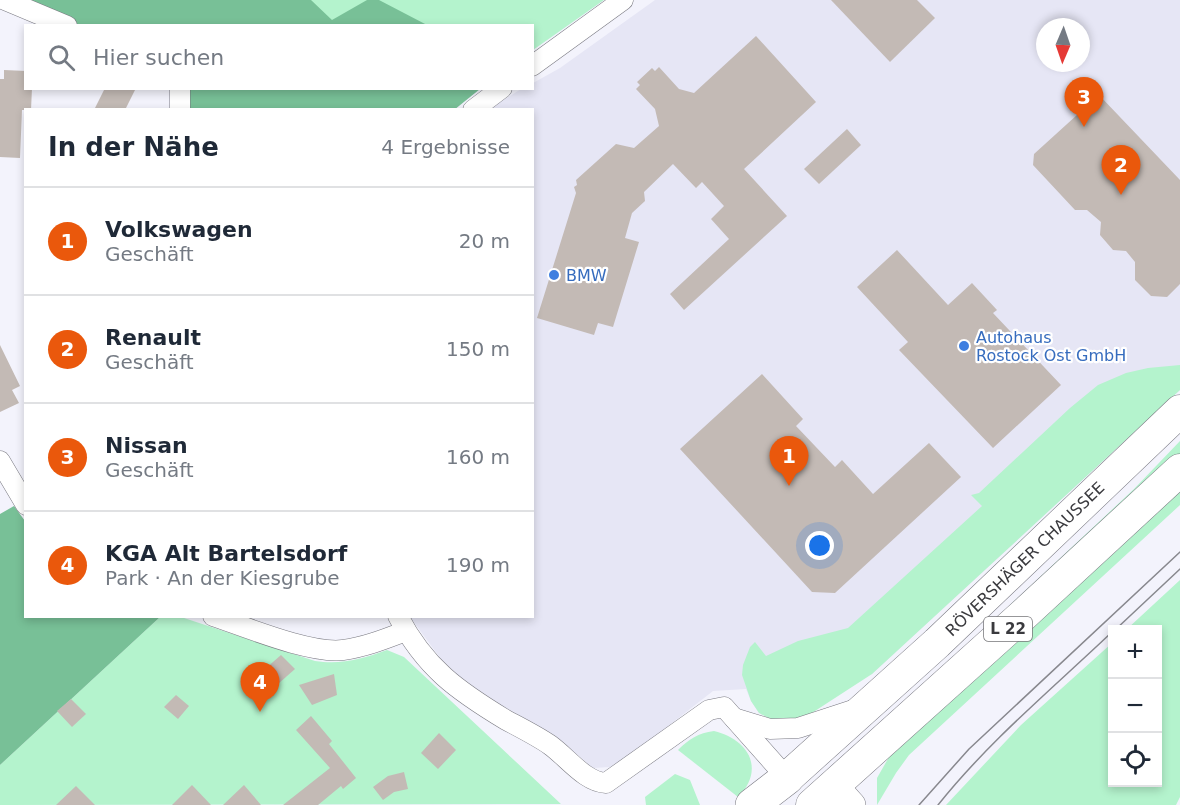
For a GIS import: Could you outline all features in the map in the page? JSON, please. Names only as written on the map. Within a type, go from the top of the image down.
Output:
[{"type":"highway","name":"RÖVERSHÄGER CHAUSSEE","points":[[752,805],[787,778]]},
{"type":"main road","name":"RÖVERSHÄGER CHAUSSEE","points":[[787,778],[937,643],[1180,411]]},
{"type":"main road","name":"L 22","points":[[787,778],[833,799],[1180,470]]},
{"type":"main road","points":[[787,778],[807,805]]},
{"type":"street","points":[[5,0],[62,24]]},
{"type":"street","points":[[534,65],[624,0]]},
{"type":"street","points":[[180,90],[180,108]]},
{"type":"street","points":[[476,108],[499,90]]},
{"type":"street","points":[[0,460],[24,502]]},
{"type":"street","points":[[219,618],[307,646],[342,650],[377,642],[402,624]]},
{"type":"street","name":"RÖVERSHÄGER CHAUSSEE","points":[[402,624],[422,656],[446,680],[479,704],[549,744],[596,783],[606,783],[709,710],[724,707],[734,718],[770,729],[798,728],[869,705]]},
{"type":"street","points":[[734,718],[787,778]]},
{"type":"shaded area","points":[[655,0],[1180,0],[1180,390],[872,674],[759,713],[746,689],[713,691],[635,752],[610,767],[593,768],[528,720],[472,689],[441,659],[411,618],[534,618],[534,108],[491,108],[519,90],[534,90],[534,82],[560,68]]},
{"type":"green space","points":[[5,0],[604,0],[534,49],[534,24],[62,24]]},
{"type":"green space","points":[[5,0],[311,0],[332,20],[367,0],[379,0],[425,24],[65,24]]},
{"type":"green space","points":[[180,90],[479,90],[456,108],[180,108]]},
{"type":"green space","points":[[1180,365],[1180,390],[872,674],[798,722],[772,720],[759,713],[751,701],[742,675],[750,647],[755,642],[766,656],[798,641],[848,628],[982,506],[971,495],[979,493],[1098,385],[1126,373]]},
{"type":"green space","points":[[1180,441],[1180,455],[868,738],[1134,489]]},
{"type":"green space","points":[[1180,484],[1180,505],[909,755],[877,805],[877,778],[889,757]]},
{"type":"green space","points":[[14,506],[24,520],[24,618],[159,618],[0,765],[0,514]]},
{"type":"green space","points":[[1180,580],[1180,797],[1176,805],[946,805],[1021,725],[1108,647],[1108,787],[1162,787],[1162,625],[1131,625]]},
{"type":"green space","points":[[159,618],[184,618],[315,661],[351,660],[387,650],[404,657],[561,804],[0,805],[0,765]]},
{"type":"green space","points":[[714,731],[736,741],[749,756],[752,766],[751,776],[738,797],[678,750],[694,737]]},
{"type":"green space","points":[[675,774],[690,780],[700,805],[646,805],[645,797]]},
{"type":"building","points":[[831,0],[917,0],[935,18],[890,62]]},
{"type":"building","points":[[756,36],[816,102],[744,169],[787,216],[684,310],[670,294],[729,239],[711,219],[724,206],[702,182],[696,188],[673,164],[644,192],[645,201],[632,213],[625,238],[639,242],[613,327],[598,323],[594,335],[537,318],[576,193],[574,187],[577,185],[576,180],[616,144],[634,148],[659,126],[655,109],[636,89],[640,85],[637,82],[652,68],[655,71],[659,67],[679,89],[694,93]]},
{"type":"building","points":[[4,70],[24,71],[24,90],[32,90],[31,108],[22,110],[20,158],[0,157],[0,79],[4,79]]},
{"type":"building","points":[[104,90],[135,90],[126,108],[95,108]]},
{"type":"building","points":[[1099,95],[1180,180],[1180,284],[1167,297],[1151,296],[1135,280],[1135,262],[1126,251],[1113,250],[1100,235],[1101,222],[1087,210],[1075,210],[1033,165],[1034,154]]},
{"type":"building","points":[[847,129],[861,145],[819,184],[804,169]]},
{"type":"building","name":"Autohaus Rostock Ost GmbH","points":[[897,250],[948,305],[972,283],[997,310],[993,313],[1061,385],[993,448],[899,350],[908,342],[857,287]]},
{"type":"building","points":[[0,345],[20,386],[12,390],[19,403],[0,412]]},
{"type":"building","points":[[762,374],[803,419],[796,426],[835,467],[842,460],[873,494],[929,443],[961,477],[835,593],[812,592],[680,449]]},
{"type":"building","points":[[281,655],[295,669],[278,684],[265,669]]},
{"type":"building","points":[[334,674],[337,695],[312,705],[299,685]]},
{"type":"building","points":[[176,695],[189,706],[178,719],[164,707]]},
{"type":"building","points":[[71,699],[86,714],[72,727],[57,711]]},
{"type":"building","points":[[311,716],[332,741],[329,744],[356,778],[343,789],[341,786],[318,805],[283,805],[330,768],[296,730]]},
{"type":"building","points":[[439,733],[456,750],[438,769],[421,753]]},
{"type":"building","points":[[404,772],[408,789],[394,792],[383,800],[373,787],[388,776]]},
{"type":"building","points":[[192,785],[211,805],[172,805]]},
{"type":"building","points":[[244,785],[261,805],[223,805]]},
{"type":"building","points":[[76,786],[95,805],[56,805]]},
{"type":"tram line","points":[[919,805],[969,749],[1180,552]]},
{"type":"tram line","points":[[1120,625],[1180,569]]},
{"type":"tram line","points":[[938,805],[1000,737],[1108,636]]},
{"type":"place","name":"Nissan","points":[[1084,127]]},
{"type":"place","name":"Renault","points":[[1121,195]]},
{"type":"place","name":"BMW","points":[[554,275]]},
{"type":"place","name":"Autohaus Rostock Ost GmbH","points":[[964,346]]},
{"type":"place","name":"Volkswagen","points":[[789,486]]},
{"type":"place","name":"KGA Alt Bartelsdorf","points":[[260,712]]}]
